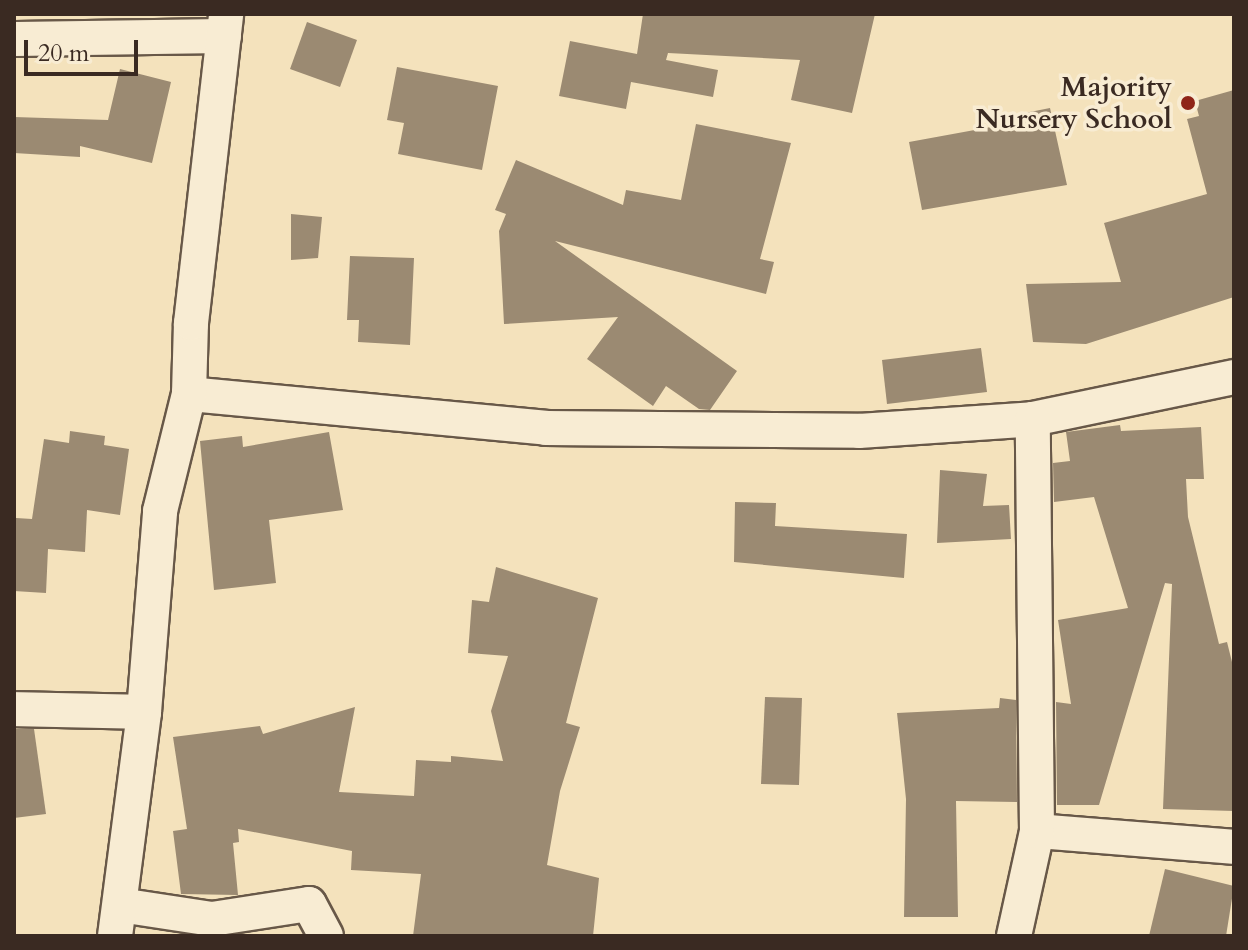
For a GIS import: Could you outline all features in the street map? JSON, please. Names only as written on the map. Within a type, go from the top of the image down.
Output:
[{"type":"street","points":[[14,39],[225,25],[191,323],[189,394],[160,511],[144,712],[118,920],[212,919],[309,904],[326,936]]},
{"type":"street","points":[[189,394],[546,428],[859,431],[1033,419],[1234,377]]},
{"type":"street","points":[[1014,936],[1037,831],[1033,419]]},
{"type":"street","points":[[14,709],[144,712]]},
{"type":"street","points":[[1037,831],[1234,847]]},
{"type":"building","points":[[643,14],[875,14],[852,113],[791,100],[800,60],[668,53],[666,60],[718,70],[713,97],[631,82],[626,109],[559,96],[570,41],[637,54]]},
{"type":"building","points":[[307,22],[357,40],[340,87],[290,69]]},
{"type":"building","points":[[397,67],[498,86],[482,170],[398,154],[404,123],[387,120]]},
{"type":"building","points":[[120,69],[171,82],[152,163],[80,146],[80,157],[14,153],[14,117],[108,120]]},
{"type":"building","points":[[1234,90],[1234,297],[1086,344],[1033,342],[1026,284],[1121,282],[1104,223],[1207,194],[1187,119],[1199,116],[1195,101]]},
{"type":"building","points":[[1050,108],[1067,185],[922,210],[909,142],[1002,125],[1000,118]]},
{"type":"building","points":[[696,124],[791,143],[760,259],[774,262],[766,294],[555,241],[737,371],[710,410],[699,409],[666,386],[653,406],[587,359],[618,317],[504,324],[499,231],[506,214],[495,210],[516,160],[623,205],[626,190],[681,200]]},
{"type":"building","points":[[291,214],[322,217],[318,258],[291,260]]},
{"type":"building","points":[[350,256],[414,258],[410,345],[358,342],[359,320],[347,320]]},
{"type":"building","points":[[981,348],[987,392],[887,404],[882,360]]},
{"type":"building","points":[[1120,425],[1121,431],[1201,427],[1204,479],[1186,479],[1188,517],[1219,644],[1227,642],[1234,670],[1234,811],[1163,809],[1172,584],[1165,583],[1099,805],[1057,805],[1056,702],[1071,704],[1058,620],[1128,608],[1094,497],[1054,502],[1053,463],[1070,461],[1066,432]]},
{"type":"building","points":[[70,431],[105,436],[104,445],[129,449],[120,515],[87,510],[85,552],[48,549],[46,593],[14,591],[16,518],[32,519],[44,439],[69,443]]},
{"type":"building","points":[[329,432],[343,510],[269,520],[276,583],[214,590],[200,441],[242,436],[243,447]]},
{"type":"building","points":[[940,470],[987,474],[983,506],[1009,505],[1011,539],[937,543]]},
{"type":"building","points":[[735,502],[776,503],[775,526],[907,534],[904,578],[734,562]]},
{"type":"building","points":[[496,567],[598,598],[566,723],[580,727],[560,791],[547,865],[599,878],[593,936],[413,936],[421,874],[351,870],[352,851],[238,829],[239,842],[233,843],[238,895],[181,894],[173,831],[187,829],[173,737],[260,726],[263,734],[355,707],[339,792],[414,796],[416,760],[451,762],[451,756],[503,761],[491,711],[508,656],[468,653],[472,600],[489,602]]},
{"type":"building","points":[[765,697],[802,698],[799,785],[761,784]]},
{"type":"building","points":[[1000,698],[1016,700],[1017,802],[956,801],[958,917],[904,917],[906,799],[897,713],[999,708]]},
{"type":"building","points":[[14,729],[34,729],[46,814],[14,818]]},
{"type":"building","points":[[1165,869],[1234,886],[1226,936],[1149,936]]},
{"type":"place","name":"Majority Nursery School","points":[[1188,103]]}]
